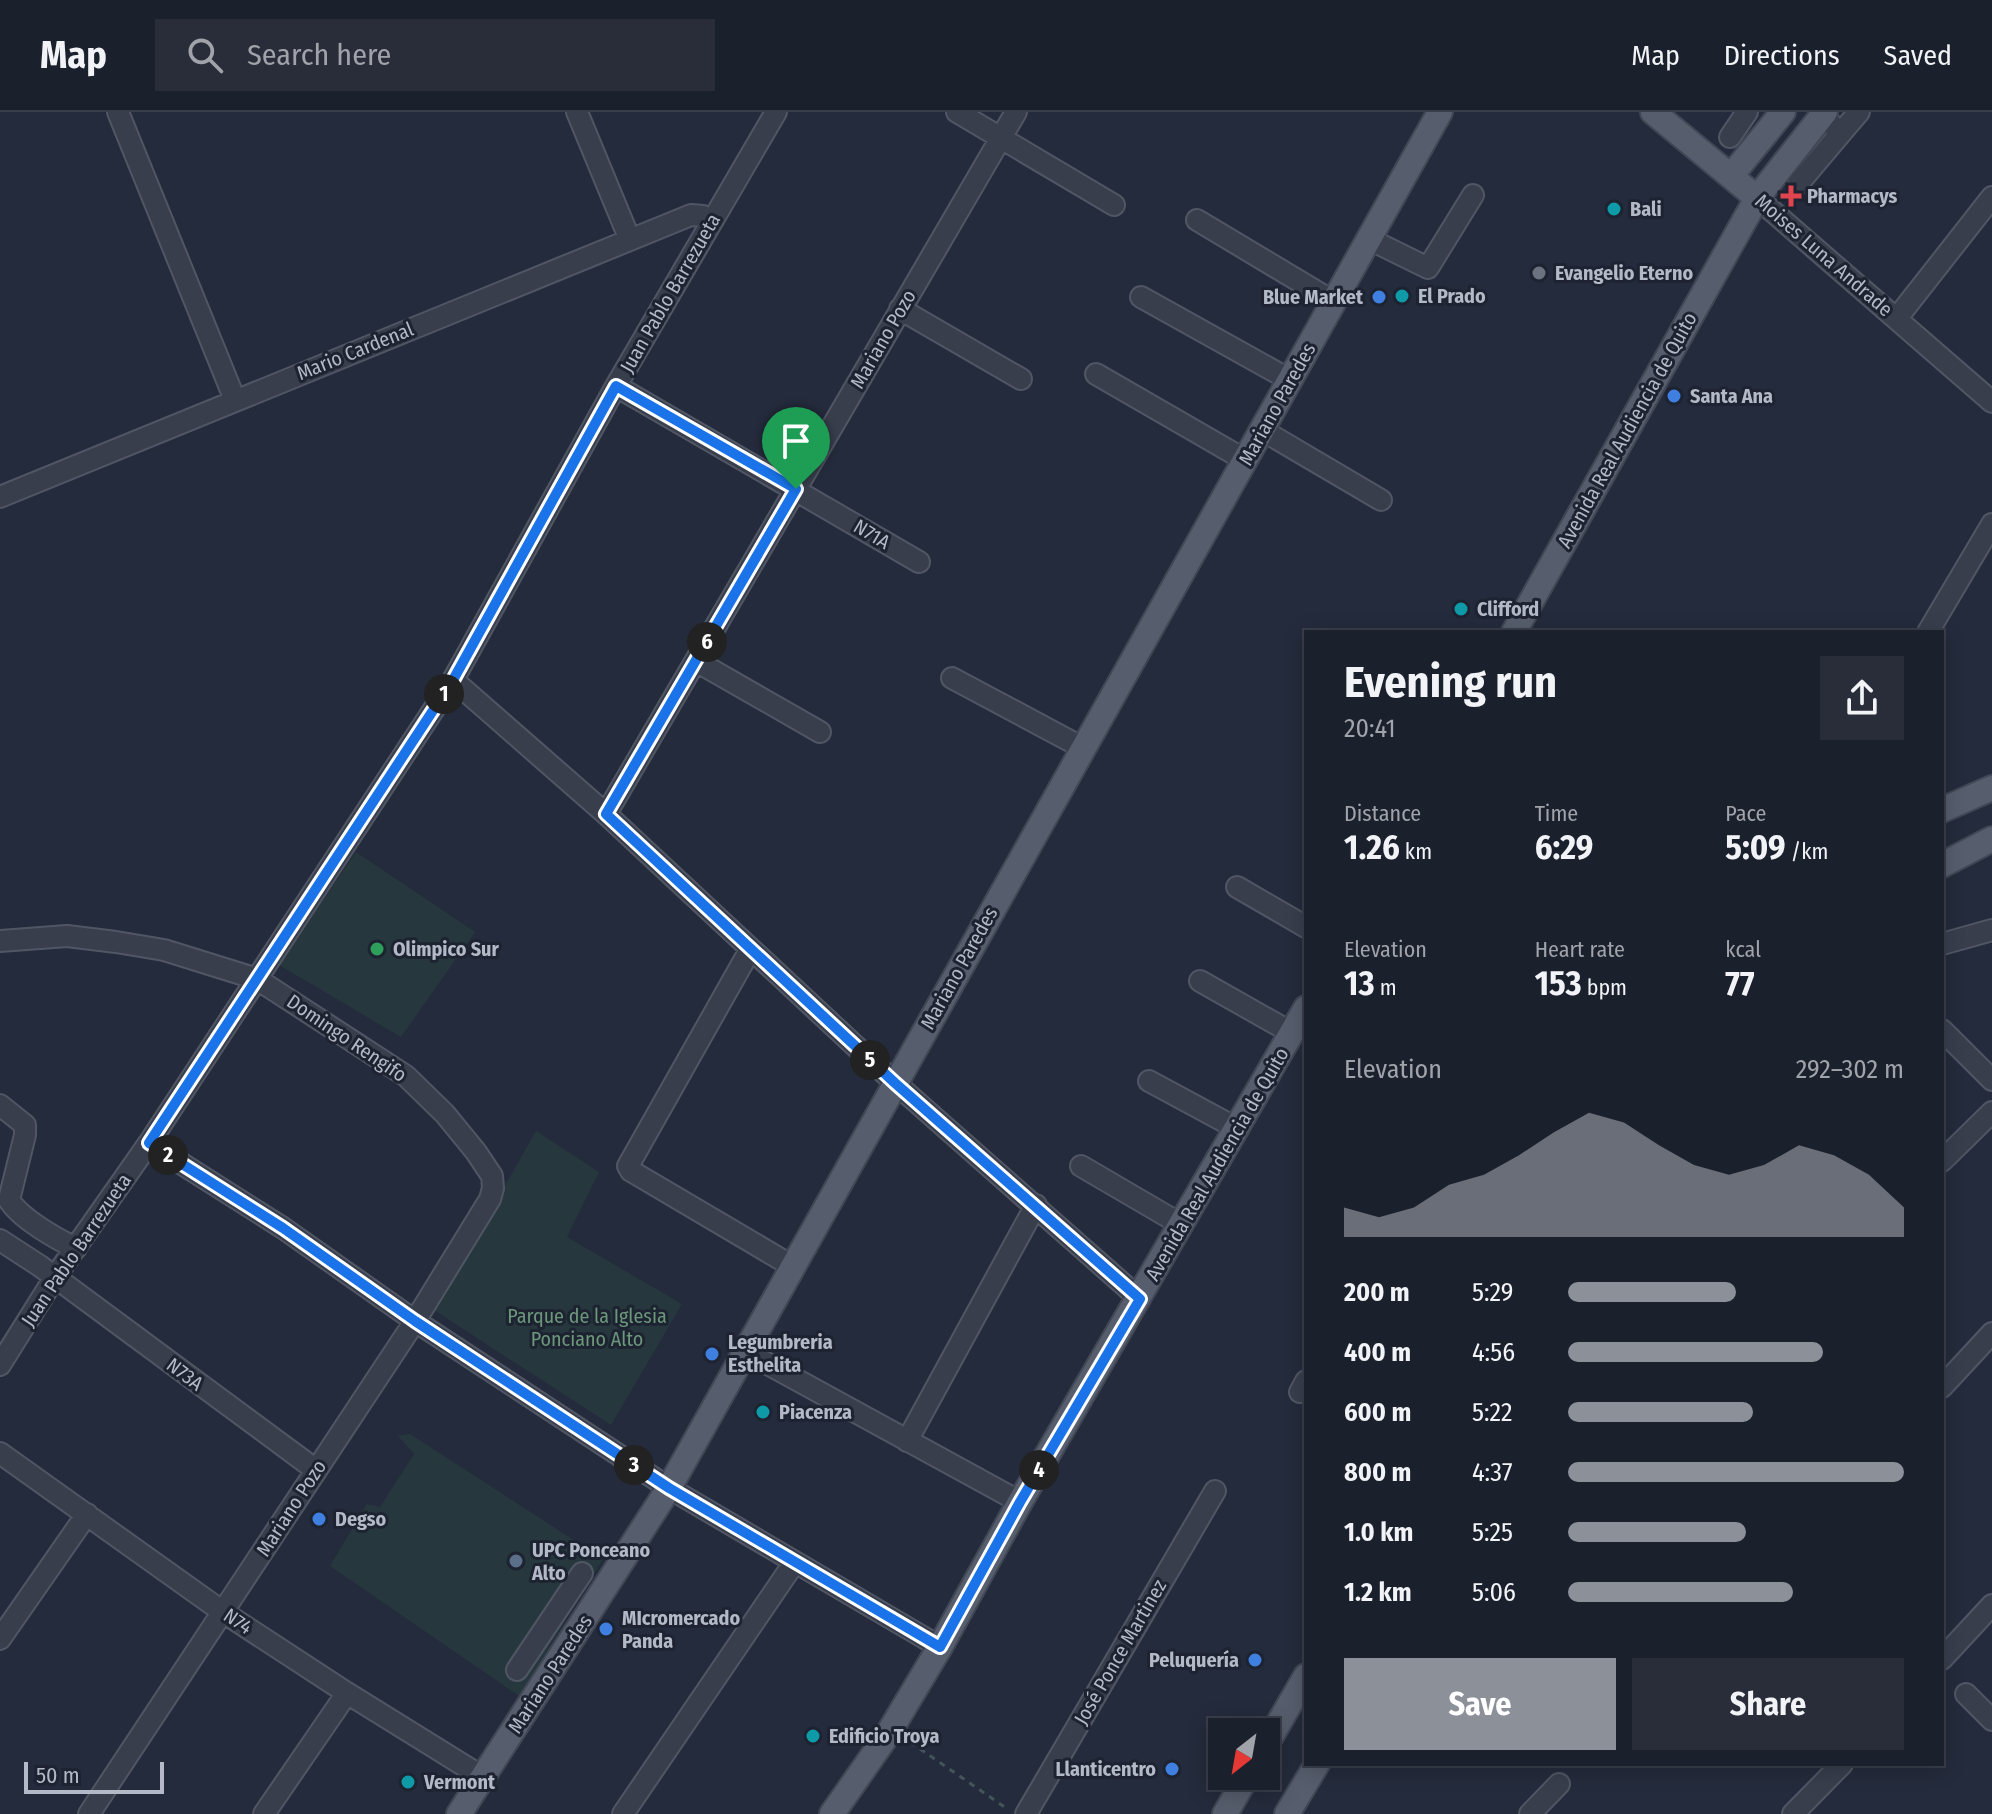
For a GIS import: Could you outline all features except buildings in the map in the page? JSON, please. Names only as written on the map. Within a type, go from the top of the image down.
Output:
[{"type":"main road","name":"Mariano Paredes","points":[[459,1814],[669,1488],[1262,430],[1286,378],[1334,302],[1440,112]]},
{"type":"main road","name":"Moises Luna Andrade","points":[[1653,112],[1757,198]]},
{"type":"main road","name":"Avenida Real Audiencia de Quito","points":[[1515,630],[1757,198],[1824,114]]},
{"type":"main road","points":[[1731,176],[1773,115]]},
{"type":"main road","points":[[1944,809],[1992,788]]},
{"type":"main road","points":[[1944,864],[1992,839]]},
{"type":"main road","name":"Avenida Real Audiencia de Quito","points":[[832,1814],[888,1734],[940,1647],[1020,1502],[1304,1012]]},
{"type":"main road","points":[[1280,1721],[1304,1679]]},
{"type":"main road","points":[[1287,1814],[1316,1766]]},
{"type":"main road","points":[[1225,1814],[1239,1790]]},
{"type":"street","points":[[118,112],[235,400]]},
{"type":"street","points":[[577,112],[630,240]]},
{"type":"street","name":"Juan Pablo Barrezueta","points":[[0,1365],[55,1277],[149,1143],[453,680],[616,386],[776,112]]},
{"type":"street","points":[[957,112],[1114,205]]},
{"type":"street","name":"Mariano Pozo","points":[[606,814],[1016,112]]},
{"type":"street","points":[[1730,137],[1747,112]]},
{"type":"street","points":[[1798,184],[1859,112]]},
{"type":"street","points":[[1824,114],[1841,133]]},
{"type":"street","points":[[1369,239],[1428,268],[1473,195]]},
{"type":"street","points":[[1897,318],[1992,197]]},
{"type":"street","name":"Moises Luna Andrade","points":[[1757,198],[1992,402]]},
{"type":"street","name":"Mario Cardenal","points":[[0,497],[691,215],[703,216],[711,221]]},
{"type":"street","points":[[1197,220],[1334,302]]},
{"type":"street","points":[[1141,297],[1286,378]]},
{"type":"street","points":[[900,309],[1021,379]]},
{"type":"street","points":[[1096,374],[1245,460]]},
{"type":"street","name":"N71A","points":[[616,386],[919,562]]},
{"type":"street","points":[[1262,430],[1381,500]]},
{"type":"street","points":[[1929,630],[1992,524]]},
{"type":"street","points":[[696,661],[820,732]]},
{"type":"street","points":[[952,678],[1083,748]]},
{"type":"street","points":[[453,680],[606,814],[895,1083],[1140,1299]]},
{"type":"street","points":[[1237,887],[1304,926]]},
{"type":"street","points":[[1944,943],[1992,930]]},
{"type":"street","name":"Domingo Rengifo","points":[[0,941],[67,936],[116,942],[164,950],[257,979],[406,1076],[445,1114],[476,1152],[492,1176],[490,1199]]},
{"type":"street","points":[[750,950],[628,1166],[631,1171],[792,1266]]},
{"type":"street","points":[[1200,981],[1292,1033]]},
{"type":"street","points":[[1944,1032],[1992,1080]]},
{"type":"street","points":[[1149,1081],[1238,1129]]},
{"type":"street","points":[[0,1105],[25,1125],[9,1200],[47,1231],[76,1248]]},
{"type":"street","points":[[1944,1159],[1992,1112]]},
{"type":"street","points":[[149,1143],[283,1228],[415,1321],[669,1488],[940,1647]]},
{"type":"street","points":[[1081,1166],[1182,1225]]},
{"type":"street","name":"Mariano Pozo","points":[[89,1814],[415,1321],[490,1199]]},
{"type":"street","points":[[907,1441],[1036,1205]]},
{"type":"street","name":"N73A","points":[[0,1240],[55,1277],[316,1470]]},
{"type":"street","points":[[1944,1385],[1992,1333]]},
{"type":"street","points":[[746,1352],[1020,1502]]},
{"type":"street","name":"N74","points":[[0,1453],[223,1612],[484,1778]]},
{"type":"street","name":"José Ponce Martinez","points":[[1026,1814],[1215,1491]]},
{"type":"street","points":[[0,1639],[87,1514]]},
{"type":"street","points":[[623,1814],[794,1563]]},
{"type":"street","points":[[517,1670],[582,1573]]},
{"type":"street","points":[[1944,1657],[1992,1605]]},
{"type":"street","points":[[553,1619],[576,1634]]},
{"type":"street","points":[[264,1814],[347,1693]]},
{"type":"street","points":[[1966,1694],[1992,1720]]},
{"type":"street","points":[[1793,1814],[1840,1766]]},
{"type":"street","points":[[1530,1814],[1559,1784]]},
{"type":"path","points":[[910,1742],[1016,1814]]},
{"type":"green space","name":"Olimpico Sur","points":[[356,852],[475,932],[401,1037],[279,965]]},
{"type":"green space","name":"Parque de la Iglesia Ponciano Alto","points":[[536,1131],[599,1172],[567,1237],[682,1304],[611,1425],[434,1310]]},
{"type":"green space","points":[[410,1434],[603,1559],[519,1696],[330,1566],[367,1504],[380,1507],[414,1454],[398,1436]]},
{"type":"place","name":"Pharmacys","points":[[1791,196]]},
{"type":"place","name":"Bali","points":[[1614,209]]},
{"type":"place","name":"Evangelio Eterno","points":[[1539,273]]},
{"type":"place","name":"El Prado","points":[[1402,296]]},
{"type":"place","name":"Blue Market","points":[[1379,297]]},
{"type":"place","name":"Santa Ana","points":[[1674,396]]},
{"type":"place","name":"Clifford","points":[[1461,609]]},
{"type":"place","name":"Olimpico Sur","points":[[377,949]]},
{"type":"place","name":"Legumbreria Esthelita","points":[[712,1354]]},
{"type":"place","name":"Piacenza","points":[[763,1412]]},
{"type":"place","name":"Degso","points":[[319,1519]]},
{"type":"place","name":"UPC Ponceano Alto","points":[[516,1561]]},
{"type":"place","name":"MIcromercado Panda","points":[[606,1629]]},
{"type":"place","name":"Peluquería","points":[[1255,1660]]},
{"type":"place","name":"Edificio Troya","points":[[813,1736]]},
{"type":"place","name":"Llanticentro","points":[[1172,1769]]},
{"type":"place","name":"Vermont","points":[[408,1782]]},
{"type":"route","points":[[616,386],[796,489],[606,814],[895,1083],[1140,1299],[1020,1502],[940,1647],[669,1488],[415,1321],[283,1228],[149,1143],[453,680],[616,386]]}]
